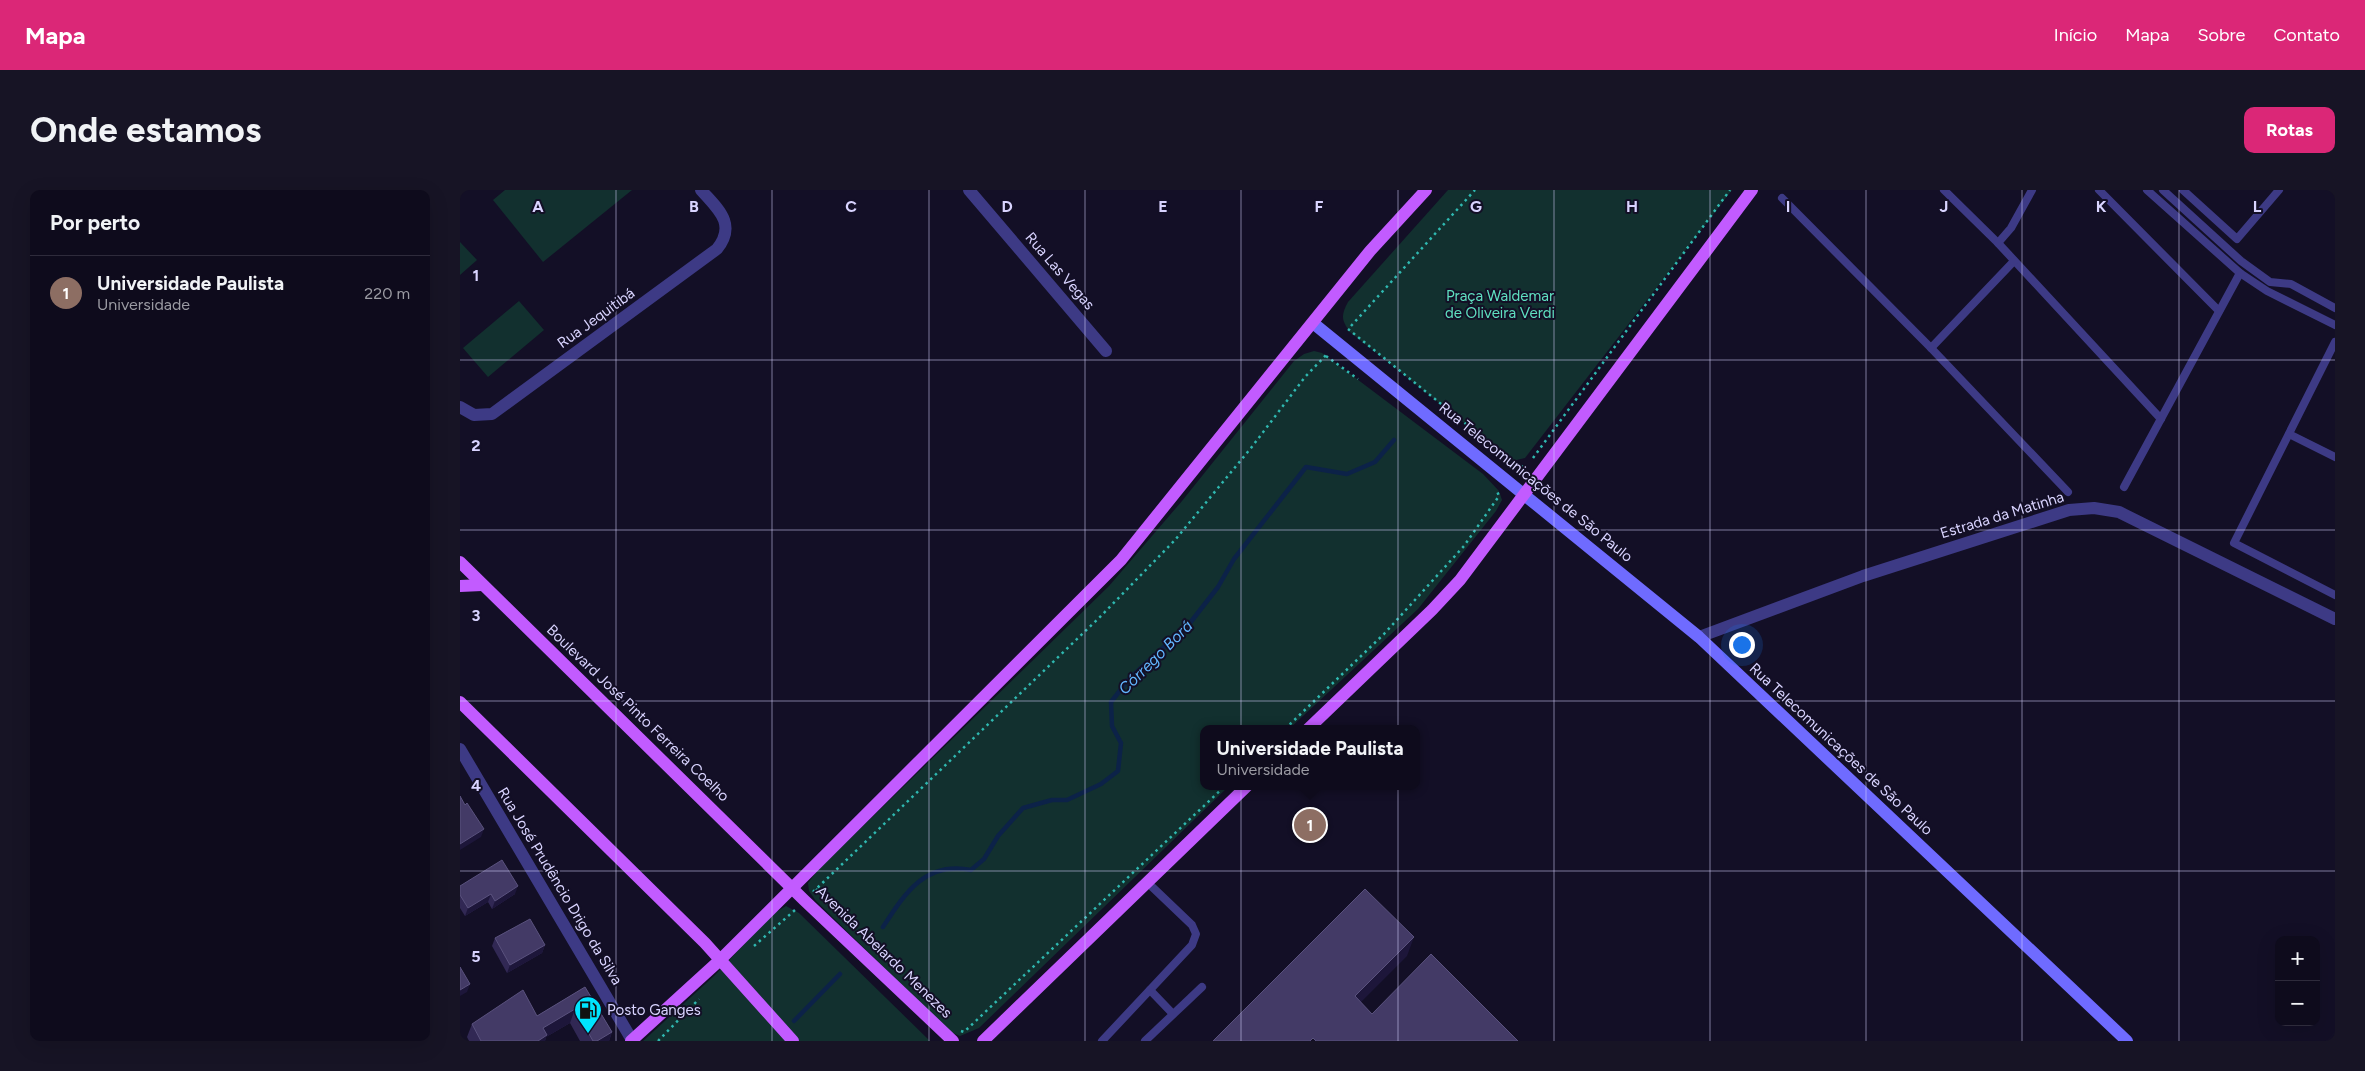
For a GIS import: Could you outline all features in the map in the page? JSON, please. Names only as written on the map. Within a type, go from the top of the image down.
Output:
[{"type":"main road","points":[[632,1041],[720,960],[1122,560],[1370,251],[1426,190]]},
{"type":"main road","points":[[1312,725],[1432,610],[1460,580],[1752,190]]},
{"type":"main road","name":"Boulevard José Pinto Ferreira Coelho","points":[[460,562],[793,886]]},
{"type":"main road","points":[[460,586],[482,585]]},
{"type":"main road","points":[[460,702],[720,960],[793,1041]]},
{"type":"main road","points":[[983,1041],[1243,790]]},
{"type":"main road","name":"Avenida Abelardo Menezes","points":[[793,886],[804,900],[955,1035]]},
{"type":"street","name":"Rua Jequitibá","points":[[460,407],[474,415],[492,414],[717,249],[723,241],[726,231],[725,221],[721,212],[701,190]]},
{"type":"street","name":"Rua Las Vegas","points":[[969,190],[1106,351]]},
{"type":"street","name":"Rua Telecomunicações de São Paulo","points":[[1313,323],[1525,493],[1699,637],[2126,1041]]},
{"type":"street","name":"Estrada da Matinha","points":[[1699,637],[1863,576],[2069,510],[2094,508],[2119,512],[2335,619]]},
{"type":"street","name":"Rua José Prudêncio Drigo da Silva","points":[[460,749],[632,1041]]},
{"type":"lane","points":[[1944,190],[1998,243],[2161,419]]},
{"type":"lane","points":[[1998,243],[2011,228],[2032,190]]},
{"type":"lane","points":[[2098,190],[2219,311]]},
{"type":"lane","points":[[2147,190],[2240,273],[2267,291],[2335,325]]},
{"type":"lane","points":[[2163,190],[2241,261],[2270,282],[2291,284],[2335,308]]},
{"type":"lane","points":[[2183,190],[2236,239],[2280,190]]},
{"type":"lane","points":[[1782,198],[1931,348],[2068,492]]},
{"type":"lane","points":[[1931,348],[2014,261]]},
{"type":"lane","points":[[2124,487],[2240,273]]},
{"type":"lane","points":[[2267,291],[2270,282]]},
{"type":"lane","points":[[2297,306],[2304,291]]},
{"type":"lane","points":[[2335,342],[2234,542],[2335,595]]},
{"type":"lane","points":[[2289,434],[2335,457]]},
{"type":"lane","points":[[1102,1041],[1192,945],[1196,934],[1192,925],[1147,882]]},
{"type":"lane","points":[[1145,1041],[1202,987]]},
{"type":"lane","points":[[1150,990],[1173,1014]]},
{"type":"path","points":[[1475,190],[1349,328],[1512,461],[1525,468]]},
{"type":"path","points":[[1533,458],[1730,190]]},
{"type":"path","points":[[750,951],[1099,618],[1175,540],[1251,448],[1305,377],[1337,342]]},
{"type":"path","points":[[1326,356],[1364,383]]},
{"type":"path","points":[[1289,725],[1384,634],[1464,546],[1499,496],[1496,490]]},
{"type":"path","points":[[955,1035],[964,1032],[1221,790]]},
{"type":"path","points":[[816,889],[858,931]]},
{"type":"path","points":[[658,1041],[705,993]]},
{"type":"green space","points":[[505,190],[632,190],[543,262],[493,200]]},
{"type":"green space","name":"Praça Waldemar de Oliveira Verdi","points":[[1448,190],[1732,190],[1525,458],[1512,461],[1350,332],[1343,317],[1348,302]]},
{"type":"green space","points":[[460,242],[477,260],[460,275]]},
{"type":"green space","points":[[519,301],[544,330],[488,377],[463,348]]},
{"type":"green space","points":[[1314,351],[1322,353],[1333,361],[1483,474],[1499,491],[1502,500],[1496,511],[1418,609],[1293,725],[1200,725],[1200,790],[1225,790],[979,1028],[960,1036],[950,1032],[816,901],[809,891],[808,883],[818,870],[1109,586],[1182,501],[1294,361],[1304,354]]},
{"type":"green space","points":[[786,906],[799,913],[930,1041],[643,1041],[715,975],[773,914]]},
{"type":"building","points":[[460,796],[465,805],[467,803],[484,829],[460,844]]},
{"type":"building","points":[[502,860],[518,886],[495,901],[491,894],[468,908],[460,895],[460,886]]},
{"type":"building","points":[[1365,889],[1414,937],[1355,996],[1372,1014],[1431,954],[1518,1041],[1316,1041],[1313,1038],[1310,1041],[1213,1041]]},
{"type":"building","points":[[530,919],[545,945],[510,965],[495,938]]},
{"type":"building","points":[[460,967],[470,984],[460,990]]},
{"type":"building","points":[[585,987],[612,1032],[597,1041],[593,1041],[575,1009],[543,1028],[547,1035],[538,1041],[481,1041],[472,1024],[523,990],[537,1016]]},
{"type":"waterway","name":"Córrego Borá","points":[[883,927],[900,902],[918,882],[941,870],[955,868],[971,870],[984,859],[998,836],[1023,808],[1052,800],[1067,800],[1101,784],[1118,771],[1121,743],[1112,726],[1111,702],[1129,679],[1190,623],[1218,587],[1234,559],[1306,467],[1347,474],[1375,462],[1394,440]]},
{"type":"waterway","name":"Córrego Borá","points":[[794,1021],[840,974]]},
{"type":"place","name":"Universidade Paulista","points":[[1310,825]]},
{"type":"place","name":"Posto Ganges","points":[[588,1034]]}]
